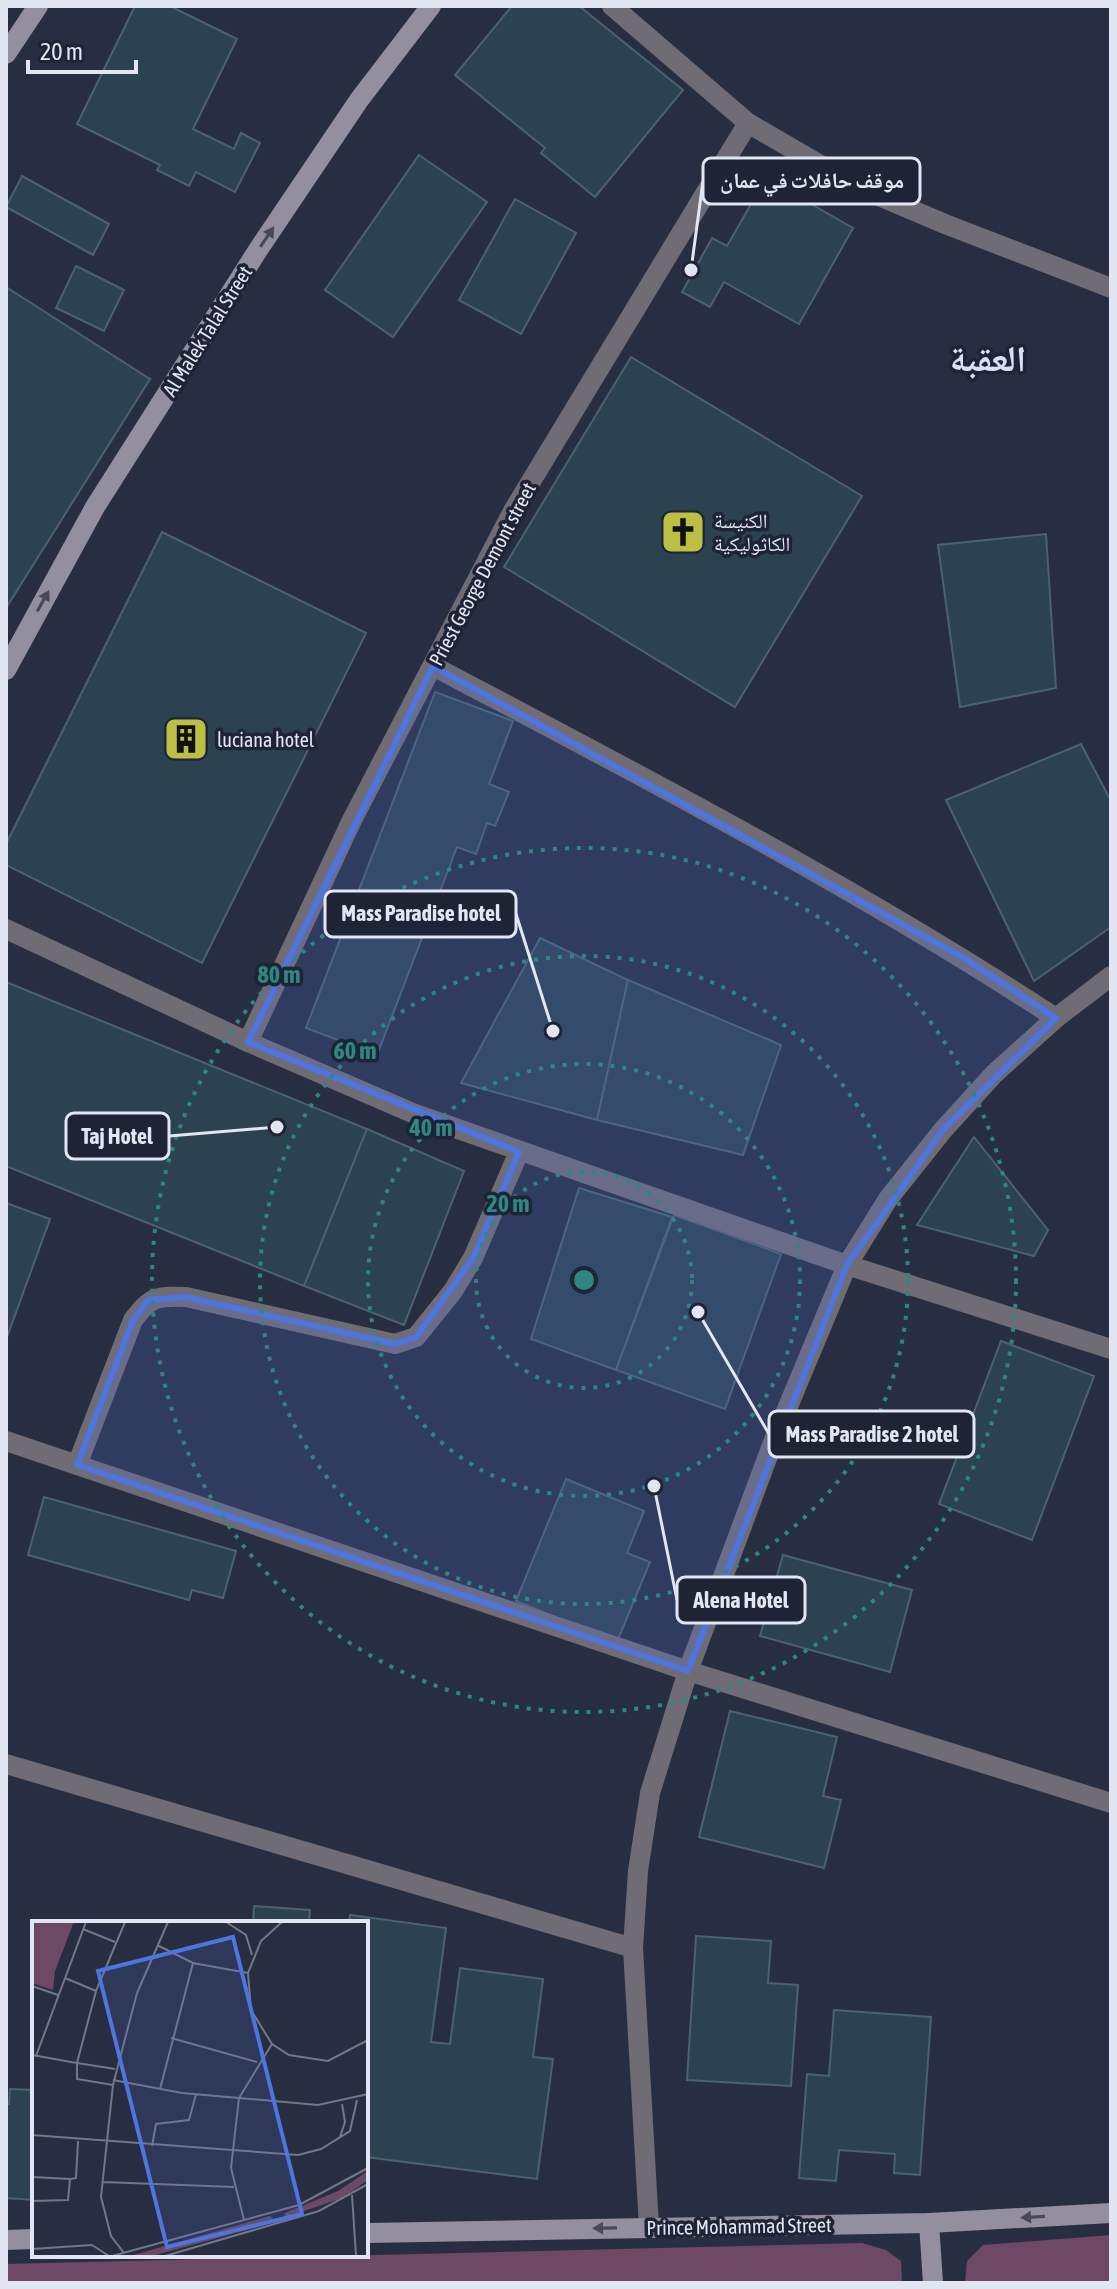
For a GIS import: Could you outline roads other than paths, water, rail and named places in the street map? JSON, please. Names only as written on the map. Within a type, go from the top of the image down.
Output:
[{"type":"main road","points":[[6,54],[38,6]]},
{"type":"main road","name":"Al Malek Talal Street","points":[[6,670],[95,507],[258,250],[359,100],[431,6]]},
{"type":"main road","name":"Prince Mohammad Street","points":[[368,2233],[929,2223],[1111,2213]]},
{"type":"main road","points":[[929,2223],[933,2283]]},
{"type":"main road","points":[[6,2240],[32,2239]]},
{"type":"street","points":[[612,6],[748,123],[858,187],[1111,288]]},
{"type":"street","name":"Priest George Demont street","points":[[248,1042],[352,820],[513,511],[748,123]]},
{"type":"street","points":[[433,666],[938,943],[1056,1018]]},
{"type":"street","points":[[6,929],[248,1042],[415,1114],[847,1265],[1111,1349]]},
{"type":"street","points":[[649,2227],[633,1948],[638,1871],[650,1793],[688,1671],[772,1445],[847,1265],[888,1199],[943,1130],[994,1074],[1056,1018],[1111,976]]},
{"type":"street","points":[[77,1465],[133,1320],[148,1300],[161,1296],[186,1297],[395,1344],[416,1337],[453,1291],[473,1258],[519,1152]]},
{"type":"street","points":[[6,1441],[688,1671],[1111,1803]]},
{"type":"street","points":[[6,1764],[633,1948]]},
{"type":"place","name":"موقف حافلات في عمان","points":[[691,270]]},
{"type":"place","name":"الكنيسة الكاثوليكية","points":[[683,532]]},
{"type":"place","name":"luciana hotel","points":[[186,739]]},
{"type":"place","name":"Mass Paradise hotel","points":[[553,1031]]},
{"type":"place","name":"Taj Hotel","points":[[277,1127]]},
{"type":"place","name":"Mass Paradise 2 hotel","points":[[698,1312]]},
{"type":"place","name":"Alena Hotel","points":[[654,1486]]},
{"type":"district","name":"العقبة","points":[[988,358]]}]
